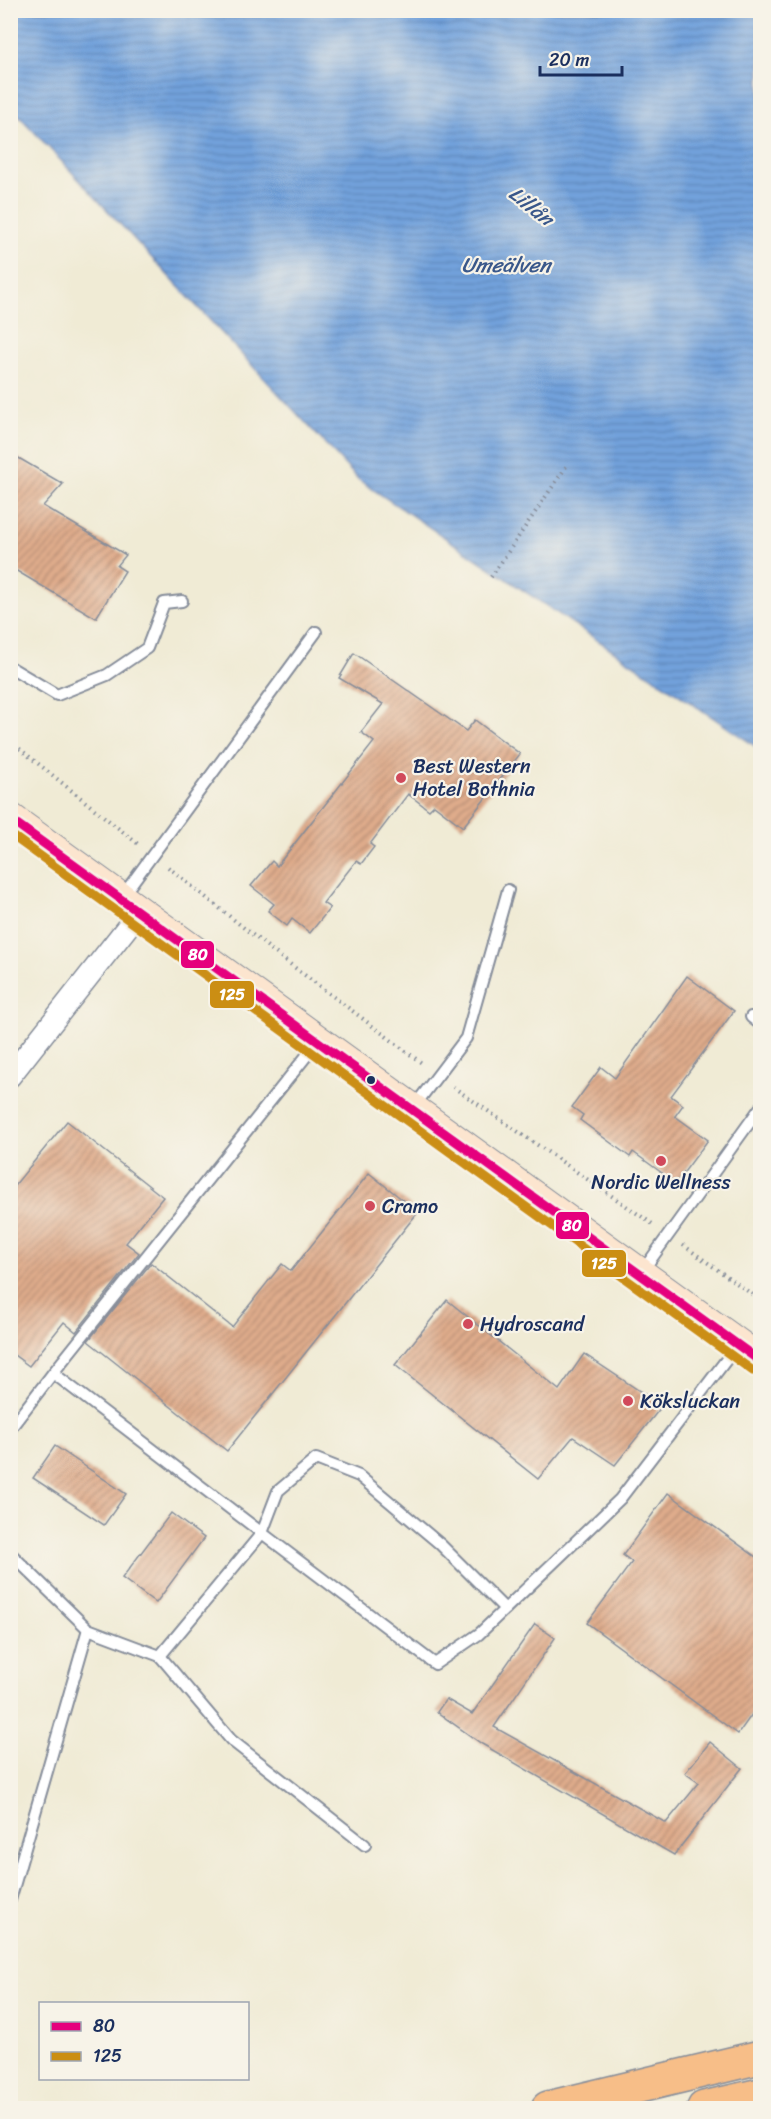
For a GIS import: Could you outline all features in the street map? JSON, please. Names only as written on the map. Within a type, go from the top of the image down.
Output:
[{"type":"highway","points":[[549,2109],[760,2058]]},
{"type":"highway","points":[[704,2109],[760,2095]]},
{"type":"street","points":[[10,819],[749,1352]]},
{"type":"street","points":[[10,1076],[131,905]]},
{"type":"lane","points":[[10,667],[57,695],[107,675],[147,648],[164,603],[182,601]]},
{"type":"lane","points":[[131,905],[152,855],[316,632]]},
{"type":"lane","points":[[413,1108],[466,1038],[508,890]]},
{"type":"lane","points":[[751,1017],[760,1024]]},
{"type":"lane","points":[[10,1429],[319,1040]]},
{"type":"lane","points":[[641,1274],[760,1108]]},
{"type":"lane","points":[[53,1373],[435,1664],[479,1634],[620,1499],[749,1352]]},
{"type":"lane","points":[[160,1656],[262,1533],[278,1491],[316,1459],[359,1476],[440,1544],[505,1609]]},
{"type":"lane","points":[[10,1553],[88,1629],[160,1656],[231,1740],[365,1845]]},
{"type":"lane","points":[[10,1900],[88,1629]]},
{"type":"path","points":[[490,577],[568,464]]},
{"type":"path","points":[[10,741],[274,952],[430,1070]]},
{"type":"path","points":[[449,1084],[656,1226]]},
{"type":"path","points":[[675,1239],[760,1300]]},
{"type":"water","name":"Umeälven","points":[[11,10],[760,11],[760,749],[359,480],[11,107]]},
{"type":"building","points":[[10,453],[63,484],[43,506],[126,555],[117,566],[125,571],[96,618],[10,567]]},
{"type":"building","points":[[354,653],[466,731],[475,720],[520,754],[463,827],[434,805],[429,810],[408,794],[370,844],[374,847],[361,864],[356,861],[323,903],[330,908],[310,933],[292,919],[287,926],[268,911],[274,904],[251,886],[272,861],[277,866],[374,742],[361,732],[383,704],[339,678]]},
{"type":"building","points":[[687,976],[734,1011],[671,1096],[683,1105],[675,1116],[708,1140],[676,1183],[633,1152],[630,1157],[580,1120],[583,1115],[572,1107],[601,1067],[615,1078]]},
{"type":"building","points":[[67,1121],[163,1197],[126,1243],[139,1253],[76,1332],[64,1322],[29,1366],[10,1352],[10,1191]]},
{"type":"building","points":[[369,1173],[418,1212],[227,1451],[88,1341],[151,1263],[232,1327],[282,1264],[291,1271]]},
{"type":"building","points":[[447,1300],[559,1390],[584,1354],[662,1406],[615,1465],[573,1437],[538,1479],[395,1365]]},
{"type":"building","points":[[55,1446],[126,1494],[104,1525],[33,1478]]},
{"type":"building","points":[[668,1493],[760,1560],[760,1703],[738,1734],[587,1623],[632,1562],[623,1555]]},
{"type":"building","points":[[171,1513],[204,1538],[156,1603],[122,1578]]},
{"type":"building","points":[[535,1624],[555,1638],[494,1727],[666,1823],[699,1783],[685,1773],[710,1742],[742,1768],[674,1855],[482,1744],[437,1712],[446,1699],[472,1714]]},
{"type":"transit line","name":"80","points":[[10,819],[760,1361]]},
{"type":"transit line","name":"125","points":[[10,834],[753,1371]]},
{"type":"place","name":"Best Western Hotel Bothnia","points":[[401,778]]},
{"type":"place","name":"Nordic Wellness","points":[[661,1161]]},
{"type":"place","name":"Cramo","points":[[370,1206]]},
{"type":"place","name":"Hydroscand","points":[[468,1324]]},
{"type":"place","name":"Köksluckan","points":[[628,1401]]},
{"type":"water label","name":"Lillån","points":[[531,206]]}]
